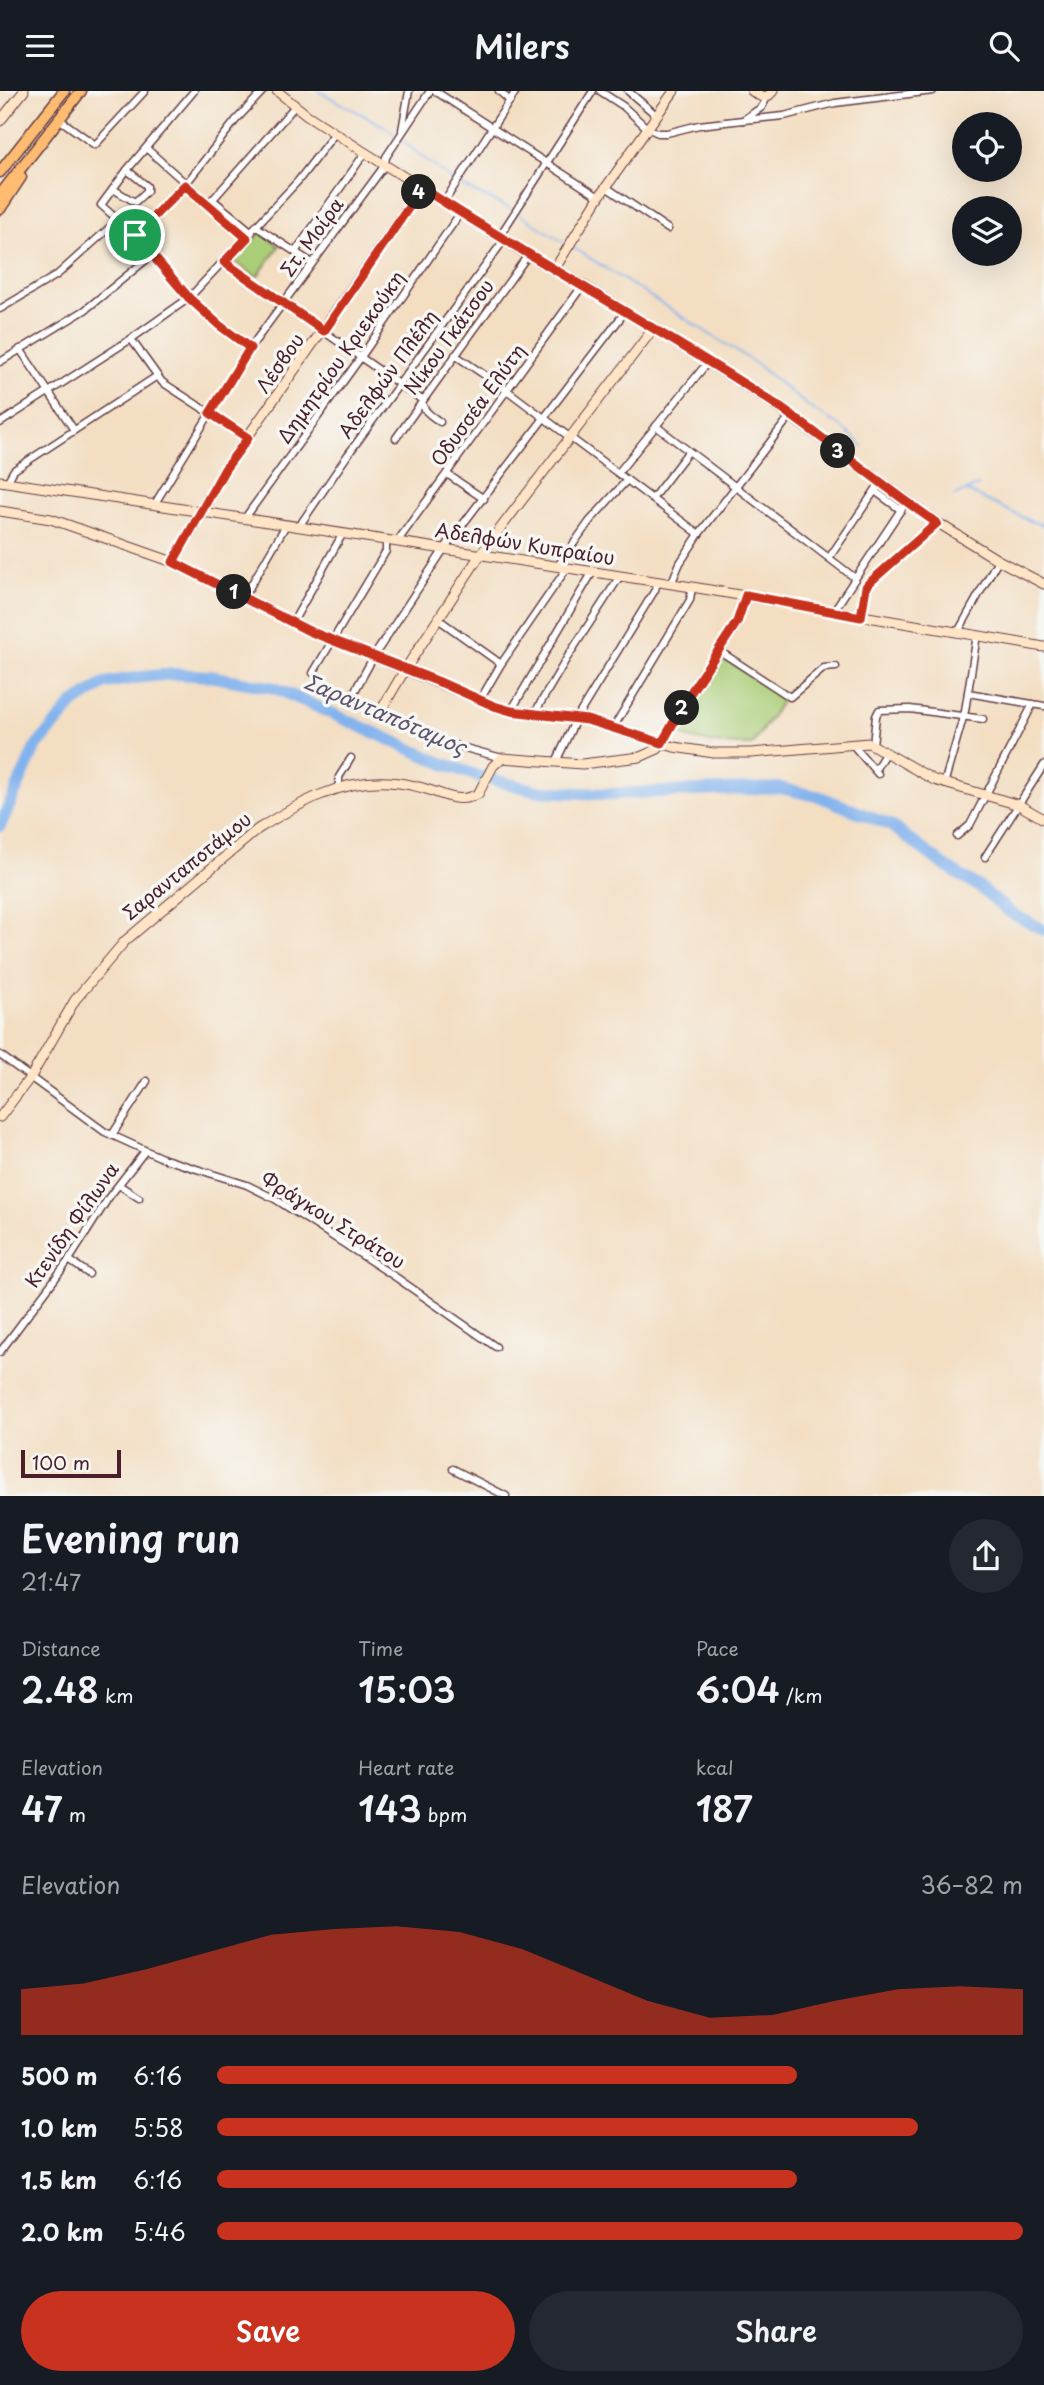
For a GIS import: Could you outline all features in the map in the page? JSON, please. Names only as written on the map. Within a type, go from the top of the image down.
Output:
[{"type":"highway","points":[[0,172],[64,91]]},
{"type":"highway","points":[[0,195],[81,91]]},
{"type":"highway","points":[[0,163],[20,147]]},
{"type":"highway","points":[[0,209],[18,183],[37,147]]},
{"type":"street","points":[[59,119],[95,145],[145,91]]},
{"type":"street","points":[[194,91],[101,205],[135,235],[189,298],[250,348]]},
{"type":"street","points":[[135,235],[185,185],[236,120],[263,91]]},
{"type":"street","points":[[277,91],[365,153],[501,239],[583,285],[791,415],[903,506],[1044,583]]},
{"type":"street","points":[[402,132],[409,91]]},
{"type":"street","points":[[402,132],[432,91],[599,197]]},
{"type":"street","points":[[499,91],[510,101]]},
{"type":"street","points":[[444,202],[516,91]]},
{"type":"street","name":"Αδελφών Πλέλη","points":[[302,527],[302,522],[340,467],[501,239],[593,91]]},
{"type":"street","points":[[600,91],[623,106],[653,132],[667,134],[699,125],[784,116],[835,103],[933,91]]},
{"type":"street","points":[[628,91],[656,114]]},
{"type":"street","points":[[554,270],[599,197],[674,91]]},
{"type":"street","points":[[752,91],[760,96],[770,94]]},
{"type":"street","points":[[0,121],[20,92]]},
{"type":"street","points":[[743,120],[762,107],[770,94]]},
{"type":"street","points":[[210,202],[295,106]]},
{"type":"street","points":[[0,423],[131,339],[189,298],[298,181],[335,132]]},
{"type":"street","name":"Στ. Μοίρα","points":[[154,505],[250,348],[385,165],[386,157],[402,132]]},
{"type":"street","points":[[146,148],[185,185],[312,263]]},
{"type":"street","points":[[295,252],[365,153]]},
{"type":"street","points":[[113,189],[135,202],[148,191],[146,186],[127,170]]},
{"type":"street","points":[[606,187],[668,229]]},
{"type":"street","name":"Λέσβου","points":[[173,562],[225,469],[422,188]]},
{"type":"street","points":[[210,202],[247,238]]},
{"type":"street","name":"Δημητρίου Κριεκούκη","points":[[245,519],[361,358],[461,212]]},
{"type":"street","points":[[0,309],[57,275],[118,220]]},
{"type":"street","points":[[0,362],[85,310],[152,255]]},
{"type":"street","name":"Νίκου Γκάτσου","points":[[396,438],[528,255]]},
{"type":"street","points":[[224,262],[422,400],[422,406],[427,413],[440,422]]},
{"type":"street","name":"Οδυσσέα Ελύτη","points":[[397,542],[583,285]]},
{"type":"street","points":[[352,696],[374,656],[444,549],[625,312]]},
{"type":"street","points":[[380,712],[405,668],[480,555],[653,329]]},
{"type":"street","points":[[131,339],[157,376],[248,438]]},
{"type":"street","points":[[20,349],[74,430]]},
{"type":"street","points":[[455,355],[508,391],[699,534]]},
{"type":"street","points":[[618,473],[708,362]]},
{"type":"street","points":[[3,482],[14,470],[157,376]]},
{"type":"street","points":[[671,584],[680,563],[699,534],[791,415]]},
{"type":"street","points":[[656,426],[855,578]]},
{"type":"street","points":[[652,499],[688,452]]},
{"type":"street","points":[[447,474],[484,499]]},
{"type":"street","points":[[480,701],[589,522],[627,480]]},
{"type":"street","name":"Αδελφών Κυπραίου","points":[[3,482],[746,595],[1044,647]]},
{"type":"street","points":[[829,558],[877,487]]},
{"type":"street","points":[[833,612],[903,506]]},
{"type":"street","points":[[0,511],[51,519],[173,562],[332,640],[480,701],[511,711],[576,719],[674,747],[714,753],[873,745],[944,784],[1020,805],[1044,819]]},
{"type":"street","points":[[861,617],[869,583],[937,523]]},
{"type":"street","points":[[244,597],[286,525]]},
{"type":"street","points":[[293,622],[342,535]]},
{"type":"street","points":[[313,673],[386,551],[386,541]]},
{"type":"street","points":[[958,632],[998,560]]},
{"type":"street","points":[[511,711],[592,573]]},
{"type":"street","points":[[534,714],[620,576]]},
{"type":"street","points":[[556,762],[576,719],[655,590],[657,582]]},
{"type":"street","points":[[613,728],[690,600],[692,587]]},
{"type":"street","points":[[454,745],[502,758],[582,764],[628,759],[652,752],[662,743],[689,695],[737,622],[746,595]]},
{"type":"street","points":[[438,619],[501,664]]},
{"type":"street","points":[[944,784],[963,717],[977,635]]},
{"type":"street","points":[[718,650],[790,697],[824,668],[836,667]]},
{"type":"street","points":[[968,693],[1044,706]]},
{"type":"street","points":[[957,836],[970,825],[1033,704]]},
{"type":"street","points":[[873,745],[879,710],[910,709],[983,719]]},
{"type":"street","points":[[852,744],[876,772],[886,752]]},
{"type":"street","points":[[339,788],[340,778],[351,758]]},
{"type":"street","name":"Σαρανταποτάμου","points":[[0,1117],[40,1062],[75,1000],[132,933],[281,814],[306,800],[339,788],[370,782],[420,787],[457,800],[478,794],[491,769],[502,758]]},
{"type":"street","points":[[985,857],[1044,765]]},
{"type":"street","name":"Φράγκου Στράτου","points":[[0,1055],[96,1127],[145,1151],[247,1185],[275,1199],[397,1277],[496,1347]]},
{"type":"street","points":[[112,1135],[147,1081]]},
{"type":"street","name":"Κτενίδη Φίλωνα","points":[[0,1352],[69,1260],[145,1151]]},
{"type":"street","points":[[119,1185],[139,1198]]},
{"type":"street","points":[[69,1260],[89,1274]]},
{"type":"street","points":[[453,1469],[506,1496]]},
{"type":"green space","points":[[261,232],[279,246],[257,277],[234,261]]},
{"type":"green space","points":[[724,658],[783,699],[752,745],[701,741],[676,731],[676,722],[716,660]]},
{"type":"waterway","points":[[318,91],[394,134]]},
{"type":"waterway","points":[[401,140],[452,180]]},
{"type":"waterway","points":[[460,185],[511,209]]},
{"type":"waterway","points":[[519,214],[565,243]]},
{"type":"waterway","points":[[574,248],[755,363],[863,446]]},
{"type":"waterway","points":[[954,496],[979,485]]},
{"type":"waterway","points":[[967,491],[1044,525]]},
{"type":"waterway","name":"Σαρανταπόταμος","points":[[0,826],[35,748],[73,704],[105,683],[175,674],[210,676],[275,688],[444,764],[481,777],[538,791],[604,794],[780,788],[821,797],[890,825],[948,868],[979,887],[1011,913],[1044,930]]},
{"type":"route","points":[[185,185],[247,238],[224,262],[324,331],[422,188],[765,398],[937,523],[869,583],[861,617],[746,595],[737,622],[689,695],[662,743],[587,720],[511,711],[480,701],[442,683],[309,631],[173,562],[225,469],[248,438],[210,413],[250,348],[189,298],[135,235],[185,185]]}]
